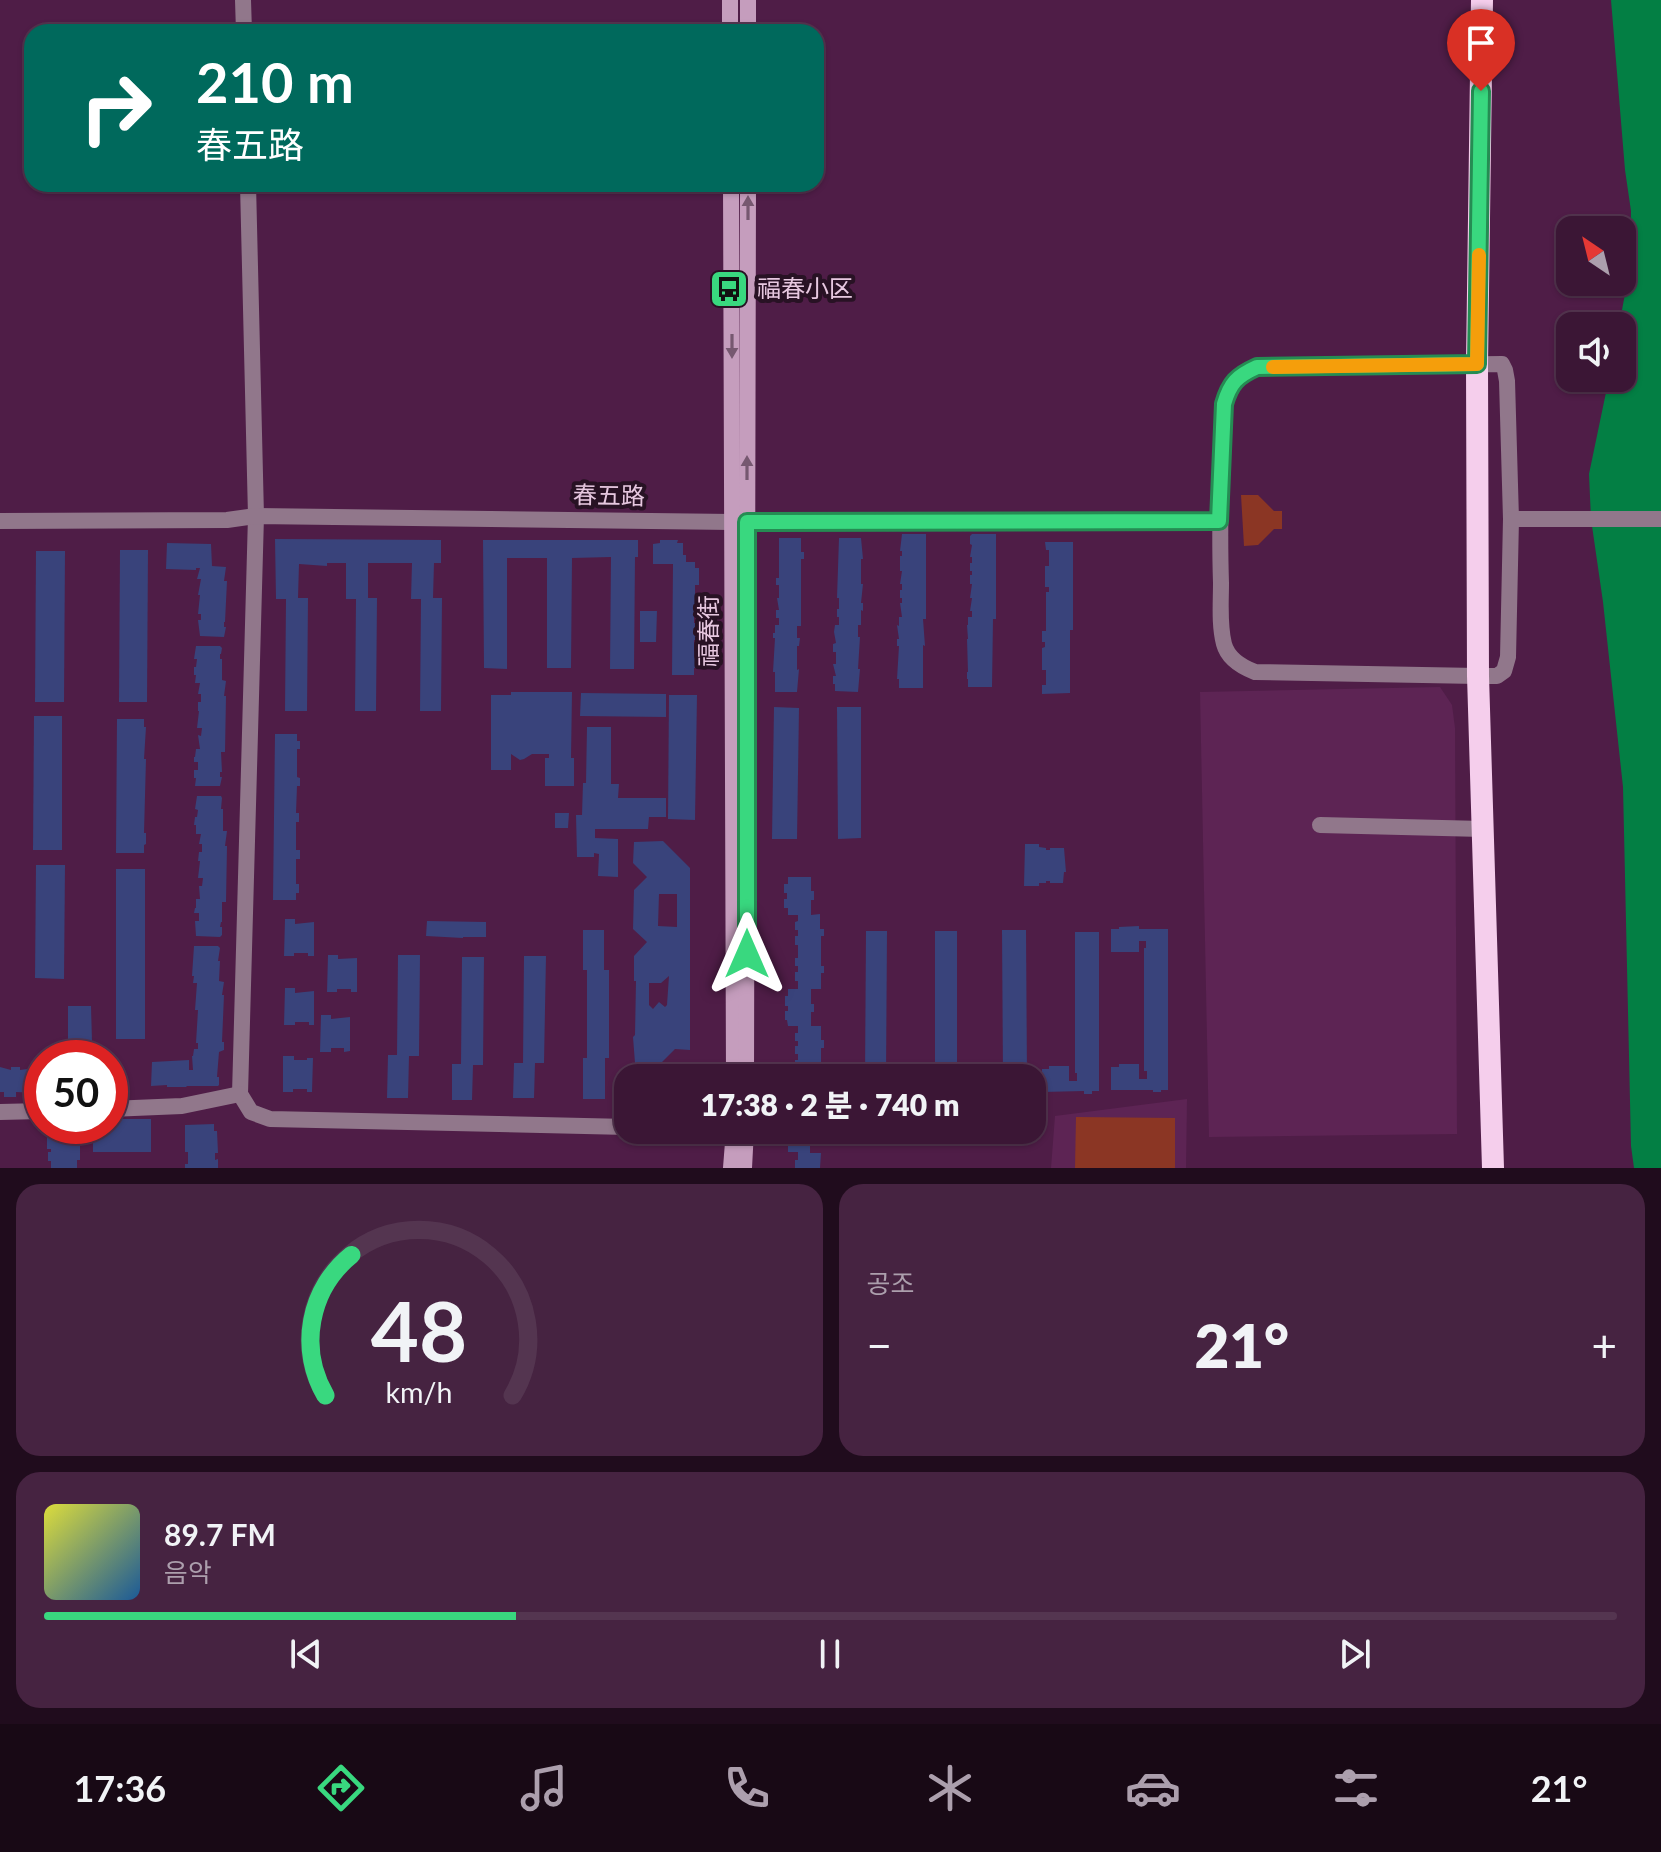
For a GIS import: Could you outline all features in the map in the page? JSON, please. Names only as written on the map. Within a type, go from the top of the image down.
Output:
[{"type":"highway","points":[[1482,0],[1477,364],[1478,676],[1493,1168]]},
{"type":"main road","points":[[730,0],[730,24]]},
{"type":"main road","points":[[748,0],[748,24]]},
{"type":"main road","name":"福春街","points":[[731,192],[740,522],[746,1064]]},
{"type":"main road","name":"福春街","points":[[734,1064],[740,522],[748,192]]},
{"type":"main road","points":[[731,1168],[733,1144]]},
{"type":"main road","points":[[744,1168],[745,1144]]},
{"type":"street","points":[[243,0],[244,24]]},
{"type":"street","points":[[248,192],[256,516],[240,1094],[251,1112],[270,1119],[614,1127]]},
{"type":"street","points":[[1477,364],[1502,364],[1507,381],[1511,519],[1508,657],[1504,671],[1497,676],[1478,676],[1255,672],[1242,667],[1225,647],[1222,629],[1219,521],[1224,404],[1228,389],[1241,374],[1257,367],[1477,364]]},
{"type":"street","name":"春五路","points":[[0,521],[227,520],[256,516],[740,522],[1219,521]]},
{"type":"street","points":[[1511,519],[1661,519]]},
{"type":"street","points":[[1320,825],[1483,829]]},
{"type":"street","points":[[128,1108],[182,1106],[240,1094]]},
{"type":"street","points":[[0,1112],[24,1111]]},
{"type":"shaded area","points":[[1611,0],[1661,0],[1661,1168],[1634,1168],[1631,1146],[1623,787],[1591,519],[1589,474],[1606,392],[1636,392],[1636,312],[1622,312],[1625,296],[1636,296],[1636,216],[1631,216]]},
{"type":"shaded area","points":[[1241,495],[1258,495],[1274,511],[1282,511],[1282,529],[1274,529],[1258,545],[1244,546]]},
{"type":"shaded area","points":[[1440,687],[1452,705],[1455,728],[1457,1134],[1209,1137],[1200,692]]},
{"type":"shaded area","points":[[1187,1099],[1186,1168],[1051,1168],[1055,1116]]},
{"type":"shaded area","points":[[1076,1117],[1175,1118],[1175,1168],[1075,1168]]},
{"type":"building","points":[[902,534],[926,534],[923,688],[899,688],[897,679],[897,625],[899,617],[902,617]]},
{"type":"building","points":[[972,534],[996,534],[992,687],[968,687],[967,625],[968,617],[972,617]]},
{"type":"building","points":[[779,538],[801,538],[801,552],[804,552],[804,559],[801,559],[801,626],[797,626],[797,638],[800,638],[797,646],[797,692],[775,692],[773,633],[775,625],[779,625],[776,610],[779,610],[779,585],[776,585],[776,578],[779,578]]},
{"type":"building","points":[[839,538],[861,538],[863,611],[861,625],[858,625],[858,692],[835,691],[833,684],[833,676],[836,676],[833,664],[836,664],[834,632],[835,625],[839,625]]},
{"type":"building","points":[[275,539],[441,540],[441,563],[434,563],[433,598],[442,598],[441,711],[420,711],[421,599],[411,599],[412,563],[368,563],[368,598],[377,598],[376,711],[355,711],[356,599],[346,599],[346,563],[327,563],[327,566],[299,564],[298,598],[308,598],[307,711],[285,711],[286,599],[276,599]]},
{"type":"building","points":[[483,540],[638,540],[638,557],[635,557],[634,669],[610,669],[611,557],[572,558],[571,668],[547,668],[547,558],[507,558],[507,669],[484,668]]},
{"type":"building","points":[[660,540],[683,543],[686,562],[695,562],[695,568],[699,568],[699,585],[695,585],[695,595],[699,595],[698,612],[694,613],[694,623],[698,623],[698,640],[694,640],[694,651],[698,651],[698,668],[694,668],[694,675],[672,675],[673,564],[653,564],[653,544],[660,543]]},
{"type":"building","points":[[1045,542],[1073,542],[1070,693],[1042,694],[1042,685],[1046,685],[1046,670],[1042,670],[1045,642],[1042,642],[1042,631],[1046,631],[1046,592],[1049,592],[1049,587],[1045,587],[1049,550],[1046,550]]},
{"type":"building","points":[[167,543],[211,544],[212,566],[226,567],[224,637],[200,636],[198,595],[201,579],[197,579],[200,568],[166,569]]},
{"type":"building","points":[[120,550],[148,550],[147,702],[119,702]]},
{"type":"building","points":[[36,551],[65,551],[64,702],[35,702]]},
{"type":"building","points":[[640,611],[657,611],[656,642],[640,642]]},
{"type":"building","points":[[196,646],[222,648],[220,659],[222,680],[226,681],[226,696],[225,752],[221,752],[220,786],[195,786],[194,770],[198,770],[198,762],[194,762],[194,757],[196,749],[200,749],[198,735],[201,736],[202,728],[197,728],[201,694],[198,694],[200,683],[195,683],[194,675]]},
{"type":"building","points":[[511,692],[572,692],[571,758],[574,758],[574,786],[545,786],[545,758],[549,758],[549,754],[532,754],[520,760],[511,754],[511,770],[491,770],[491,695],[511,695]]},
{"type":"building","points":[[581,693],[666,694],[666,717],[580,716]]},
{"type":"building","points":[[669,695],[697,695],[695,820],[668,819]]},
{"type":"building","points":[[774,707],[799,708],[797,839],[772,839]]},
{"type":"building","points":[[837,707],[861,707],[861,838],[838,839]]},
{"type":"building","points":[[34,716],[62,716],[62,850],[33,850]]},
{"type":"building","points":[[117,719],[144,719],[146,727],[144,853],[116,853]]},
{"type":"building","points":[[587,727],[611,727],[611,784],[619,784],[618,798],[666,798],[666,817],[649,817],[648,829],[595,829],[595,838],[618,839],[618,877],[598,876],[599,854],[577,857],[576,815],[582,815],[583,783],[586,783]]},
{"type":"building","points":[[275,734],[297,734],[297,741],[300,741],[300,749],[297,749],[300,786],[297,786],[296,813],[299,813],[299,822],[296,822],[296,850],[300,850],[300,859],[296,859],[299,893],[296,893],[296,900],[273,900]]},
{"type":"building","points":[[197,796],[222,798],[223,831],[227,831],[227,846],[226,902],[222,902],[220,937],[196,936],[195,921],[199,921],[199,913],[194,913],[203,878],[198,878],[201,834],[196,834],[194,825],[198,810],[195,809]]},
{"type":"building","points":[[555,813],[569,813],[568,828],[555,828]]},
{"type":"building","points":[[663,841],[690,868],[690,1050],[675,1049],[660,1064],[635,1063],[634,956],[647,942],[633,929],[634,890],[647,877],[633,863],[634,842]],"holes":[[[659,894],[677,894],[677,927],[658,926]],[[669,976],[665,1007],[659,1002],[653,1009],[649,1005],[649,983],[661,983]]]},
{"type":"building","points":[[1025,844],[1039,844],[1046,850],[1064,848],[1066,872],[1063,883],[1046,881],[1039,883],[1039,886],[1024,886]]},
{"type":"building","points":[[36,865],[65,865],[64,979],[35,978]]},
{"type":"building","points":[[116,869],[145,869],[145,1039],[116,1039]]},
{"type":"building","points":[[788,877],[811,877],[814,900],[811,900],[811,915],[820,914],[820,929],[824,929],[824,936],[821,936],[821,966],[824,966],[824,973],[821,973],[821,989],[811,989],[814,1012],[811,1012],[811,1026],[821,1026],[821,1040],[824,1040],[821,1064],[795,1064],[798,1060],[795,1033],[798,1033],[798,1026],[788,1026],[785,1020],[788,1006],[785,1006],[785,996],[788,996],[788,989],[798,989],[798,981],[795,981],[798,945],[795,945],[795,936],[798,936],[798,930],[795,930],[795,922],[798,915],[788,915],[788,908],[784,908],[787,893],[784,893],[784,884],[788,884]]},
{"type":"building","points":[[285,919],[295,919],[295,924],[314,922],[314,956],[294,953],[294,956],[284,956]]},
{"type":"building","points":[[427,921],[486,922],[486,937],[426,936]]},
{"type":"building","points":[[1139,926],[1139,929],[1168,929],[1168,1090],[1161,1092],[1111,1090],[1111,1067],[1119,1067],[1119,1064],[1139,1064],[1139,1079],[1147,1079],[1147,1071],[1144,1071],[1146,941],[1139,941],[1139,952],[1111,952],[1111,929]]},
{"type":"building","points":[[583,930],[604,930],[604,970],[609,970],[609,1058],[605,1058],[605,1099],[583,1099],[583,1058],[587,1058],[587,970],[583,970]]},
{"type":"building","points":[[1002,930],[1026,930],[1027,1064],[1003,1064]]},
{"type":"building","points":[[866,931],[887,931],[886,1064],[865,1064]]},
{"type":"building","points":[[935,931],[957,931],[957,1064],[935,1064]]},
{"type":"building","points":[[1075,932],[1099,932],[1099,1091],[1092,1091],[1092,1094],[1084,1094],[1084,1091],[1046,1092],[1046,1069],[1049,1066],[1069,1066],[1069,1081],[1077,1081]]},
{"type":"building","points":[[194,946],[220,948],[219,981],[224,982],[224,1050],[219,1052],[219,1085],[151,1086],[152,1062],[189,1060],[189,1070],[193,1070],[192,1056],[194,1049],[198,1049],[198,1010],[195,1010],[197,983],[193,983],[192,976]]},
{"type":"building","points":[[328,955],[338,955],[338,959],[357,958],[357,992],[337,989],[337,992],[327,992]]},
{"type":"building","points":[[398,955],[420,955],[419,1056],[409,1056],[408,1098],[387,1098],[388,1055],[397,1055]]},
{"type":"building","points":[[524,956],[546,956],[544,1063],[535,1063],[534,1098],[513,1098],[514,1063],[523,1063]]},
{"type":"building","points":[[462,957],[484,957],[483,1065],[473,1065],[472,1100],[452,1100],[452,1064],[461,1064]]},
{"type":"building","points":[[285,988],[295,988],[295,993],[314,991],[314,1025],[295,1022],[295,1025],[284,1025]]},
{"type":"building","points":[[68,1006],[91,1006],[92,1040],[68,1040]]},
{"type":"building","points":[[321,1015],[331,1015],[331,1019],[350,1017],[350,1051],[331,1048],[331,1052],[320,1052]]},
{"type":"building","points":[[283,1056],[294,1056],[294,1060],[313,1058],[312,1092],[293,1089],[293,1092],[283,1092]]},
{"type":"building","points":[[0,1067],[24,1069],[24,1092],[16,1092],[16,1097],[4,1097],[4,1092],[0,1092]]},
{"type":"building","points":[[128,1119],[151,1119],[151,1152],[93,1152],[93,1144],[128,1144]]},
{"type":"building","points":[[214,1124],[218,1168],[185,1168],[188,1152],[185,1152],[185,1125]]},
{"type":"building","points":[[47,1144],[80,1144],[77,1168],[51,1168],[48,1152],[51,1149],[47,1149]]},
{"type":"building","points":[[810,1144],[810,1153],[821,1153],[820,1168],[795,1168],[798,1152],[788,1152],[788,1145],[784,1145]]},
{"type":"slow traffic","points":[[1273,367],[1477,364],[1479,255]]},
{"type":"place","name":"福春小区","points":[[729,289]]},
{"type":"route","points":[[747,954],[747,522],[1219,521],[1224,404],[1228,389],[1241,374],[1257,367],[1477,364],[1481,91]]}]
